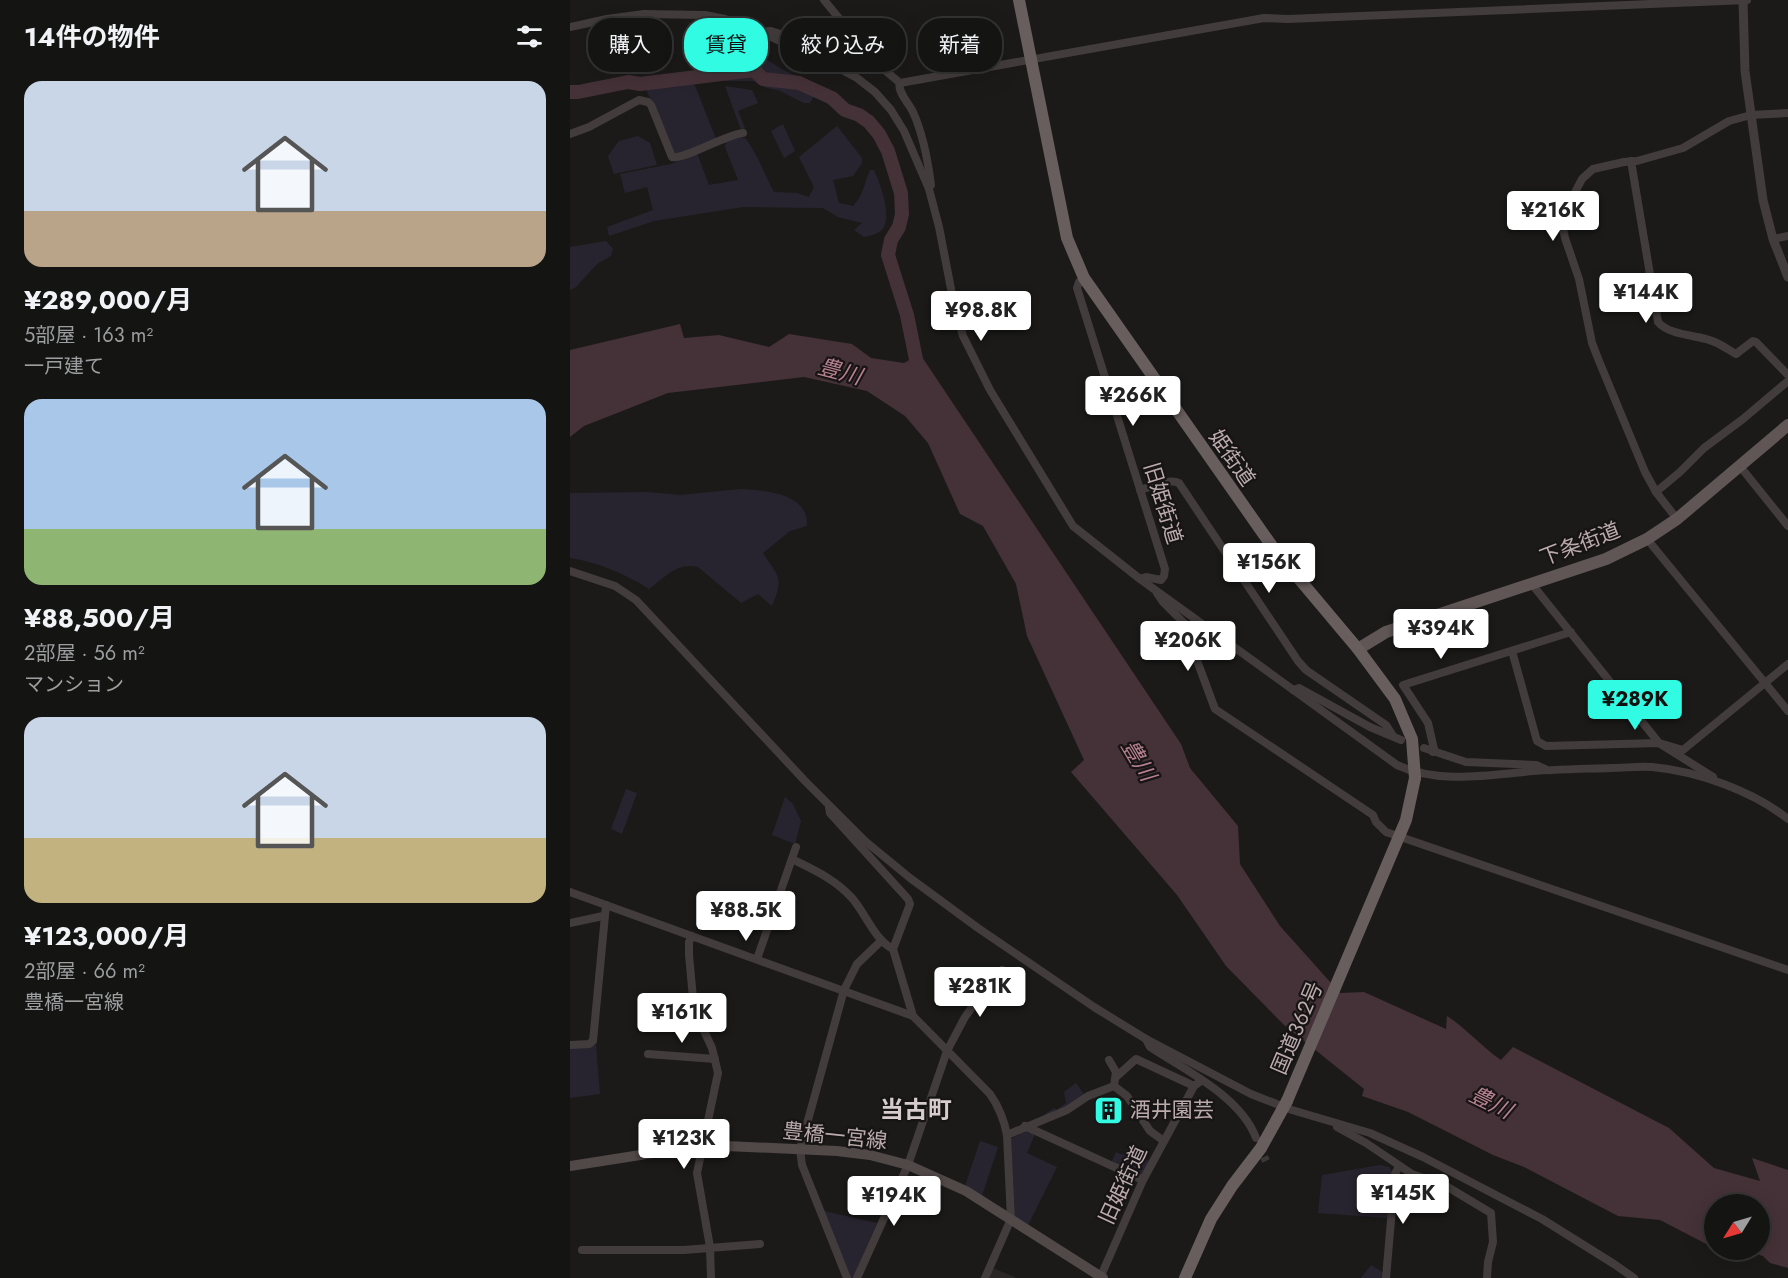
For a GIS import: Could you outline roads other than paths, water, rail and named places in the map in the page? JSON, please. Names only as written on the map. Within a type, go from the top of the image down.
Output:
[{"type":"highway","name":"姫街道","points":[[1019,0],[1067,238],[1084,278],[1267,540],[1358,649],[1395,699],[1412,739],[1415,775]]},
{"type":"highway","name":"国道362号","points":[[1185,1278],[1211,1219],[1232,1186],[1261,1149],[1286,1104],[1406,820],[1415,775]]},
{"type":"main road","name":"下条街道","points":[[1358,649],[1386,632],[1606,559],[1647,539],[1677,519],[1788,425]]},
{"type":"main road","name":"豊橋一宮線","points":[[570,1166],[704,1145],[870,1155],[908,1165],[966,1191],[1101,1278]]},
{"type":"street","points":[[824,0],[838,18]]},
{"type":"street","points":[[1743,0],[1745,71],[1763,200],[1773,239],[1788,277]]},
{"type":"street","points":[[886,72],[900,83],[1264,18],[1288,19],[1747,0]]},
{"type":"street","points":[[570,27],[616,18],[676,13],[720,18]]},
{"type":"street","points":[[768,36],[857,78],[875,92],[891,110],[904,131],[929,189],[958,320],[963,336],[990,390],[1073,526],[1140,579],[1397,765],[1415,775],[1474,777],[1546,770],[1652,767],[1720,782]]},
{"type":"street","points":[[900,83],[900,90],[910,106],[920,132],[929,170],[931,185],[929,189]]},
{"type":"street","points":[[570,135],[639,100],[651,105],[672,157],[680,158],[697,149],[743,133]]},
{"type":"street","points":[[1677,519],[1656,492],[1645,472],[1592,343],[1579,279],[1561,219],[1586,173],[1593,169],[1683,148],[1729,121],[1750,115],[1788,114]]},
{"type":"street","points":[[1631,161],[1658,322],[1672,330],[1712,340],[1736,354],[1753,341],[1756,342],[1788,375]]},
{"type":"street","points":[[1773,239],[1788,236]]},
{"type":"street","name":"旧姫街道","points":[[1084,278],[1079,282],[1077,288],[1165,569],[1161,580],[1146,577],[1140,579]]},
{"type":"street","points":[[1656,492],[1704,448],[1788,381]]},
{"type":"street","points":[[1739,465],[1788,526]]},
{"type":"street","points":[[1140,490],[1175,481],[1179,483],[1298,661],[1306,670],[1386,725],[1397,738],[1370,727],[1299,688],[1293,690]]},
{"type":"street","points":[[1647,539],[1788,711]]},
{"type":"street","points":[[570,571],[615,586],[647,609],[865,841],[961,916],[1094,1007],[1146,1039],[1251,1094],[1370,1133],[1496,1193],[1542,1219],[1634,1278]]},
{"type":"street","points":[[1531,583],[1659,743],[1720,782],[1751,796],[1788,819]]},
{"type":"street","points":[[1155,589],[1163,602],[1187,626],[1192,647],[1215,709],[1373,814],[1376,822],[1386,832],[1788,970]]},
{"type":"street","points":[[1433,752],[1434,747],[1428,723],[1403,685],[1571,632]]},
{"type":"street","points":[[1512,651],[1537,741],[1546,746],[1659,743],[1683,750],[1788,664]]},
{"type":"street","points":[[1424,748],[1466,762],[1536,765],[1546,770]]},
{"type":"street","points":[[829,805],[830,813],[908,899],[908,909],[893,949],[913,1016]]},
{"type":"street","points":[[757,959],[796,847]]},
{"type":"street","points":[[792,860],[827,876],[843,889],[860,909],[881,941],[893,949]]},
{"type":"street","points":[[570,892],[913,1016],[996,1103],[1007,1135],[1011,1220],[985,1278]]},
{"type":"street","points":[[570,1045],[589,1044],[593,1041],[603,916],[606,905]]},
{"type":"street","points":[[570,923],[603,916]]},
{"type":"street","points":[[692,936],[689,942],[689,956],[694,1009],[715,1059],[718,1077],[697,1180],[710,1247],[711,1278]]},
{"type":"street","points":[[847,1278],[802,1165],[800,1149],[843,990],[857,964],[881,941]]},
{"type":"street","points":[[857,1278],[908,1165],[946,1050],[965,1017],[996,974],[1002,970]]},
{"type":"street","points":[[1146,1039],[1150,1047],[1239,1109],[1252,1126],[1256,1138]]},
{"type":"street","points":[[648,1054],[715,1059]]},
{"type":"street","points":[[1116,1077],[1136,1059],[1194,1086]]},
{"type":"street","points":[[1109,1060],[1116,1077],[1114,1086]]},
{"type":"street","name":"旧姫街道","points":[[1101,1278],[1143,1180],[1194,1086],[1201,1081]]},
{"type":"street","points":[[1007,1135],[1067,1110],[1088,1096],[1114,1086]]},
{"type":"street","points":[[1114,1086],[1127,1096],[1150,1131],[1164,1141]]},
{"type":"street","points":[[1325,1120],[1366,1143],[1412,1174],[1446,1186],[1491,1213],[1493,1242],[1487,1278]]},
{"type":"street","points":[[1025,1126],[1143,1180]]},
{"type":"street","points":[[1386,1278],[1395,1174],[1399,1166]]},
{"type":"street","points":[[582,1250],[684,1250],[760,1244]]},
{"type":"water","points":[[680,324],[684,338],[719,335],[769,347],[789,334],[852,344],[871,358],[904,363],[920,354],[1181,744],[1190,768],[1238,826],[1240,864],[1280,926],[1340,993],[1364,992],[1446,1029],[1447,1016],[1501,1060],[1513,1047],[1669,1128],[1714,1168],[1760,1181],[1752,1158],[1788,1170],[1788,1268],[1767,1260],[1770,1260],[1770,1194],[1704,1194],[1704,1243],[1660,1220],[1618,1216],[1524,1167],[1493,1155],[1408,1112],[1362,1096],[1364,1089],[1283,1024],[1226,966],[1177,895],[1071,772],[1084,760],[1027,636],[1016,584],[983,526],[960,514],[928,443],[905,416],[867,391],[804,377],[668,393],[584,426],[570,437],[570,396],[582,385],[570,386],[570,350]]},
{"type":"waterway","points":[[570,92],[628,82],[640,84],[754,70],[763,79],[799,83],[832,98],[845,110],[869,122],[888,151],[901,193],[902,214],[899,227],[891,240],[888,255],[907,315],[919,374]]},
{"type":"waterway","name":"豊川","points":[[570,391],[596,382]]},
{"type":"tunnel","points":[[1259,1146],[1266,1161]]},
{"type":"place","name":"酒井園芸","points":[[1109,1110]]},
{"type":"district","name":"当古町","points":[[916,1109]]}]
